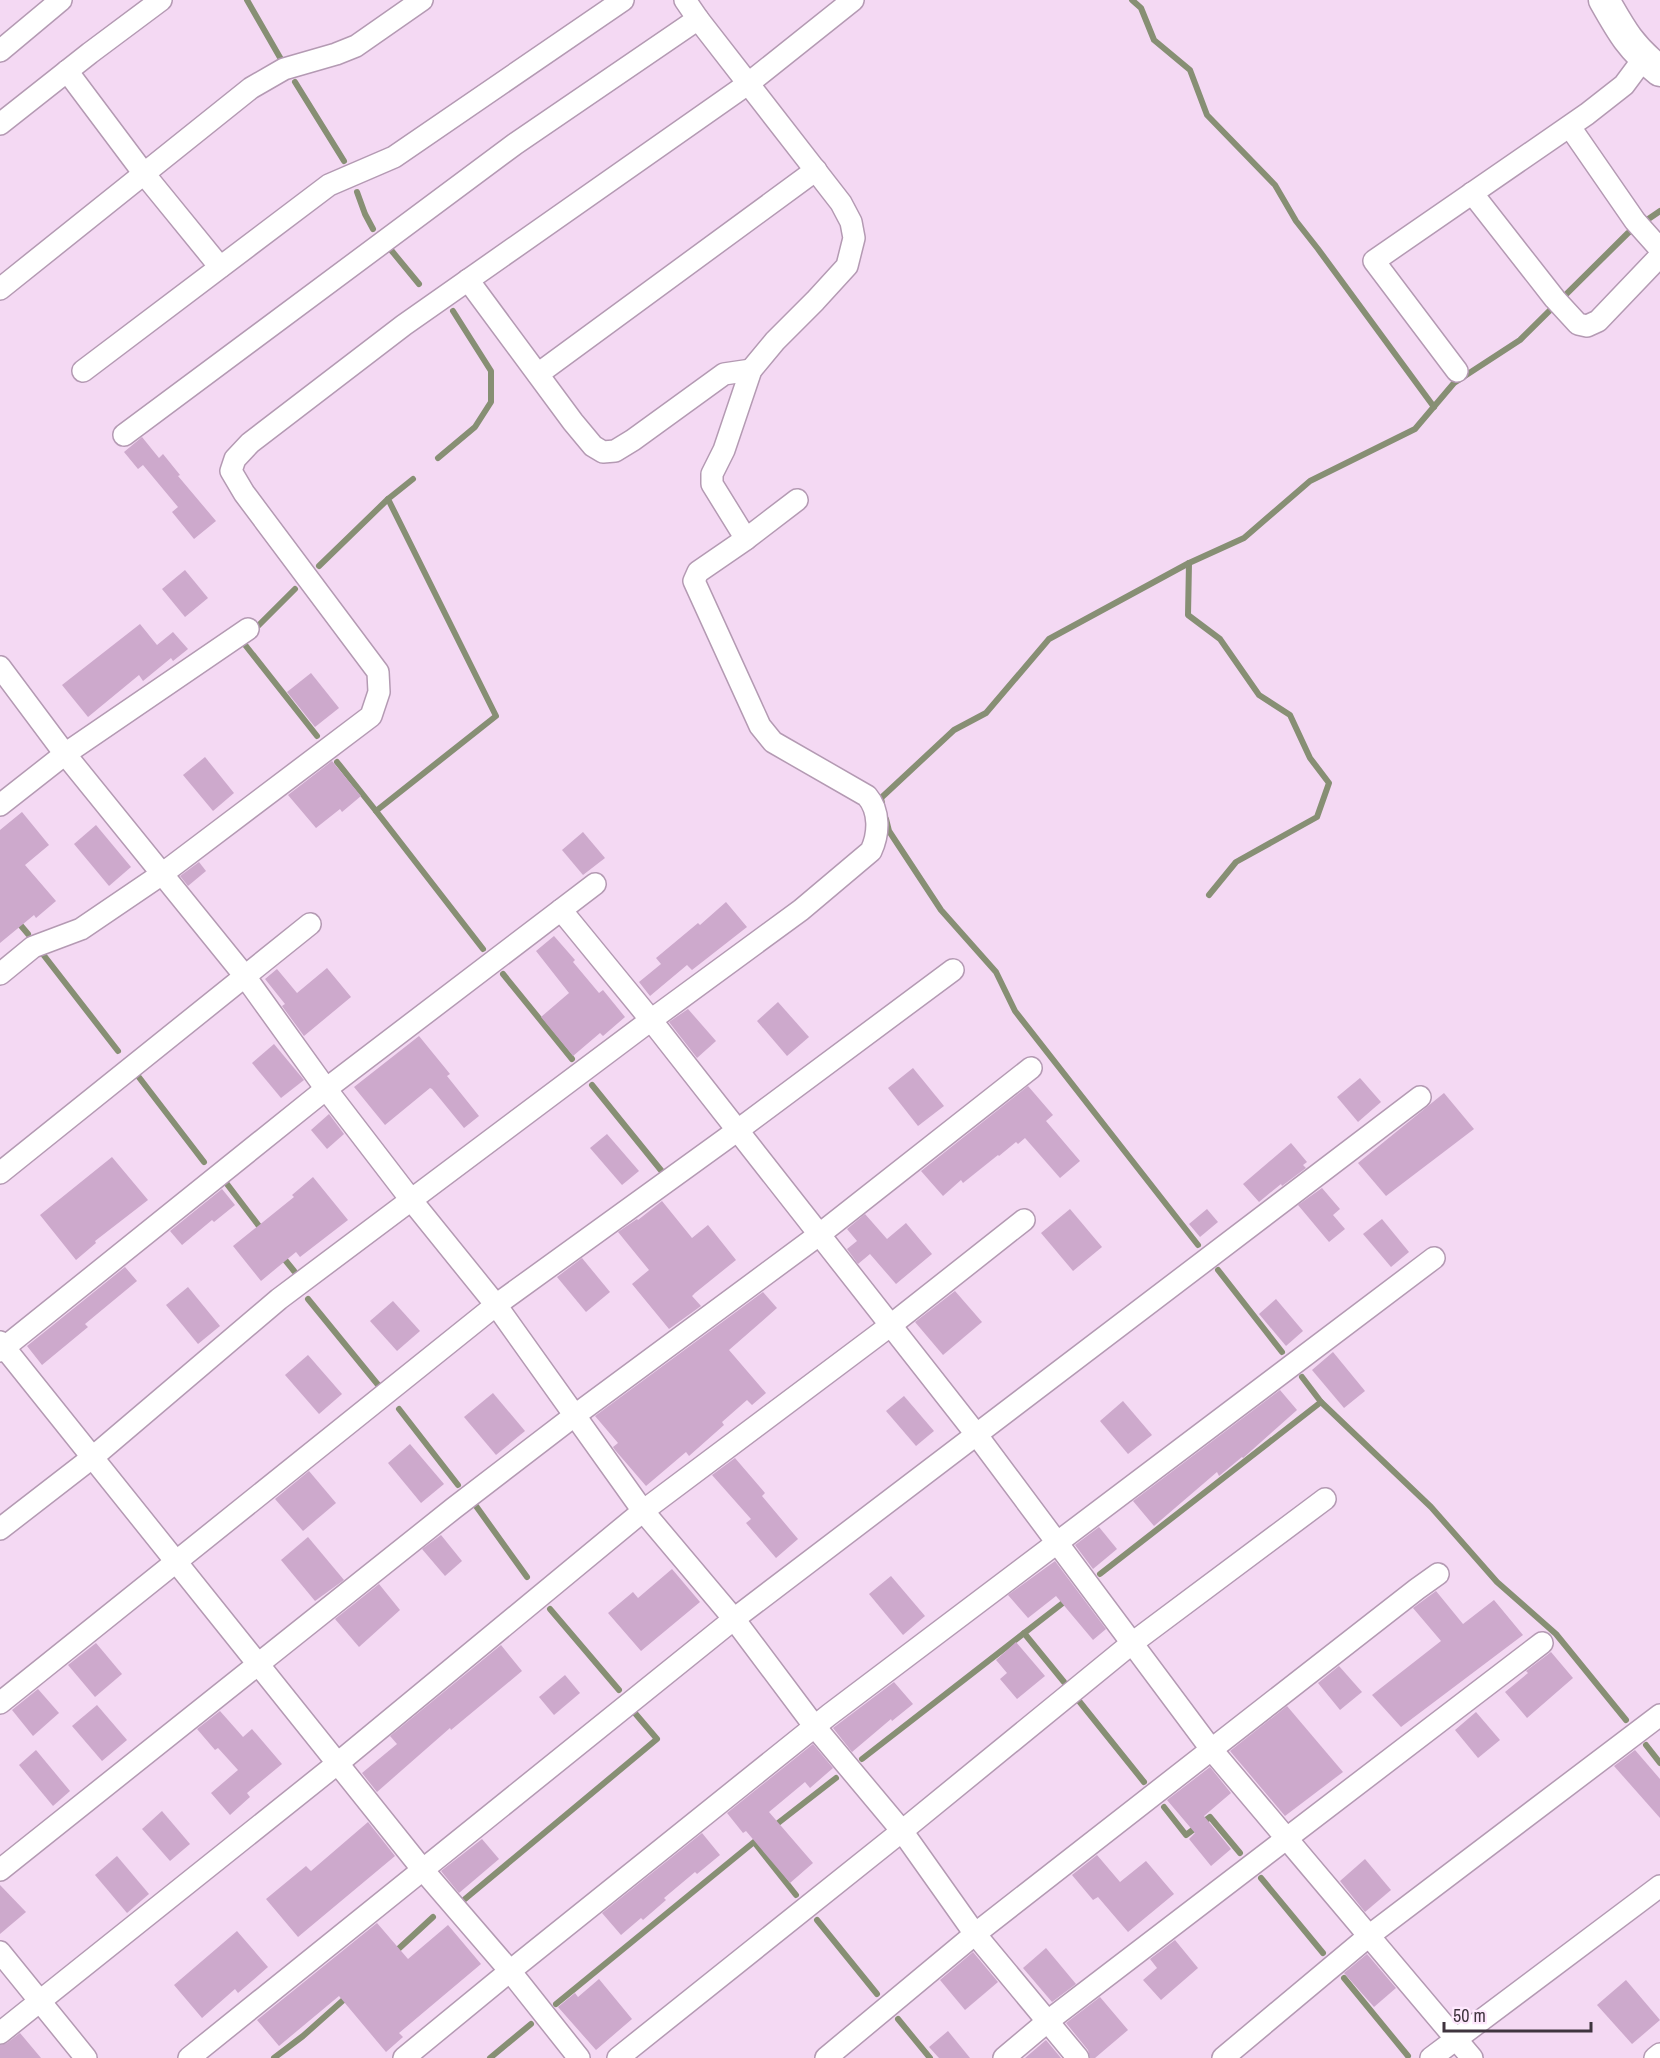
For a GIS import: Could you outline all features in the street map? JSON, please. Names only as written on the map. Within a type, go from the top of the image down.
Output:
[{"type":"main road","points":[[1604,0],[1624,37],[1652,65]]},
{"type":"street","points":[[0,51],[61,0]]},
{"type":"street","points":[[0,124],[161,0]]},
{"type":"street","points":[[0,290],[38,257],[251,88],[284,69],[356,46],[422,0]]},
{"type":"street","points":[[83,371],[329,185],[394,157],[622,0]]},
{"type":"street","points":[[685,0],[840,203],[850,222],[854,238],[847,266],[775,341],[751,370],[724,450],[712,474],[712,484],[746,539]]},
{"type":"street","points":[[0,974],[33,947],[81,929],[162,874],[371,716],[380,692],[378,672],[244,493],[231,471],[235,459],[259,436],[404,326],[749,83],[853,0]]},
{"type":"street","points":[[124,435],[515,144],[698,18]]},
{"type":"street","points":[[1457,371],[1374,261],[1570,127],[1652,65]]},
{"type":"street","points":[[67,71],[144,175],[220,267]]},
{"type":"street","points":[[1570,127],[1648,236]]},
{"type":"street","points":[[538,374],[816,170]]},
{"type":"street","points":[[1472,193],[1561,306],[1578,324],[1587,326],[1598,321],[1660,256]]},
{"type":"street","points":[[468,280],[573,422],[593,446],[603,452],[615,451],[633,440],[724,374],[751,370]]},
{"type":"street","points":[[0,1529],[93,1457],[279,1299],[801,910],[871,851],[877,838],[873,803],[867,796],[773,742],[765,733],[755,716],[694,581],[698,572],[797,500]]},
{"type":"street","points":[[0,805],[65,754],[248,629]]},
{"type":"street","points":[[0,667],[65,754],[244,975],[326,1089],[496,1305],[643,1511],[734,1619],[815,1727],[902,1831],[975,1934],[1078,2058]]},
{"type":"street","points":[[579,2058],[510,1971],[423,1870],[93,1457],[2,1347],[326,1089],[595,884]]},
{"type":"street","points":[[561,910],[651,1020],[976,1434],[1211,1749],[1472,2058]]},
{"type":"street","points":[[0,1173],[310,924]]},
{"type":"street","points":[[0,1703],[496,1305],[738,1130],[953,970]]},
{"type":"street","points":[[0,1870],[454,1508],[820,1234],[1031,1068]]},
{"type":"street","points":[[189,2058],[734,1619],[1420,1097]]},
{"type":"street","points":[[0,2033],[338,1763],[643,1511],[891,1325],[1024,1220]]},
{"type":"street","points":[[404,2058],[815,1727],[1434,1258]]},
{"type":"street","points":[[618,2058],[1131,1644],[1325,1499]]},
{"type":"street","points":[[826,2058],[975,1934],[1438,1575]]},
{"type":"street","points":[[1004,2058],[1048,2021],[1542,1643]]},
{"type":"street","points":[[1223,2058],[1370,1935],[1660,1715]]},
{"type":"street","points":[[1431,2058],[1660,1886]]},
{"type":"street","points":[[0,1952],[86,2058]]},
{"type":"street","points":[[1655,2058],[1660,2054]]},
{"type":"building","points":[[142,437],[159,458],[163,454],[180,475],[178,476],[216,521],[194,539],[172,512],[178,507],[143,465],[138,469],[124,452]]},
{"type":"building","points":[[185,570],[208,598],[185,617],[162,589]]},
{"type":"building","points":[[140,624],[157,645],[173,632],[188,649],[173,661],[171,658],[143,681],[139,675],[88,717],[62,685]]},
{"type":"building","points":[[311,673],[339,708],[315,727],[287,692]]},
{"type":"building","points":[[205,757],[234,793],[213,811],[183,775]]},
{"type":"building","points":[[332,761],[361,796],[342,812],[340,809],[316,828],[288,795]]},
{"type":"building","points":[[22,812],[49,845],[25,865],[56,901],[36,918],[34,915],[0,943],[0,830]]},
{"type":"building","points":[[96,825],[131,867],[109,886],[74,844]]},
{"type":"building","points":[[583,832],[605,858],[583,875],[562,850]]},
{"type":"building","points":[[199,862],[206,871],[188,886],[180,876]]},
{"type":"building","points":[[726,902],[747,927],[692,970],[687,965],[650,996],[639,982],[661,964],[656,958]]},
{"type":"building","points":[[554,936],[599,993],[603,990],[625,1017],[603,1036],[600,1033],[573,1056],[541,1017],[569,993],[536,951]]},
{"type":"building","points":[[327,968],[351,997],[304,1036],[282,1006],[285,1004],[265,979],[277,969],[297,993]]},
{"type":"building","points":[[778,1002],[809,1037],[787,1056],[757,1021]]},
{"type":"building","points":[[688,1009],[716,1041],[697,1058],[669,1022]]},
{"type":"building","points":[[419,1036],[450,1074],[447,1076],[479,1116],[464,1128],[430,1088],[385,1125],[354,1087]]},
{"type":"building","points":[[274,1044],[304,1080],[281,1098],[252,1063]]},
{"type":"building","points":[[913,1068],[944,1106],[918,1126],[888,1088]]},
{"type":"building","points":[[1360,1078],[1381,1102],[1358,1122],[1337,1097]]},
{"type":"building","points":[[1028,1086],[1053,1115],[1046,1121],[1080,1161],[1060,1178],[1025,1138],[998,1155],[963,1183],[961,1180],[943,1196],[921,1171]]},
{"type":"building","points":[[1444,1093],[1474,1129],[1386,1196],[1358,1163]]},
{"type":"building","points":[[329,1114],[344,1134],[327,1149],[311,1130]]},
{"type":"building","points":[[607,1134],[639,1171],[622,1185],[590,1148]]},
{"type":"building","points":[[1291,1143],[1307,1162],[1303,1165],[1306,1168],[1259,1202],[1243,1184]]},
{"type":"building","points":[[112,1157],[148,1200],[95,1241],[96,1243],[76,1260],[40,1215]]},
{"type":"building","points":[[313,1177],[348,1220],[300,1257],[296,1252],[261,1281],[233,1246],[294,1197],[292,1195]]},
{"type":"building","points":[[1322,1188],[1340,1209],[1333,1215],[1345,1229],[1329,1242],[1298,1205]]},
{"type":"building","points":[[222,1189],[235,1205],[214,1222],[212,1220],[182,1245],[170,1231]]},
{"type":"building","points":[[662,1201],[692,1238],[708,1225],[736,1260],[692,1296],[701,1306],[669,1329],[632,1284],[649,1270],[618,1232]]},
{"type":"building","points":[[1070,1209],[1102,1247],[1073,1271],[1041,1233]]},
{"type":"building","points":[[1207,1209],[1218,1222],[1200,1237],[1189,1224]]},
{"type":"building","points":[[865,1214],[887,1239],[906,1223],[932,1254],[896,1284],[870,1254],[858,1264],[847,1249],[857,1241],[847,1229]]},
{"type":"building","points":[[1382,1219],[1409,1252],[1391,1267],[1363,1234]]},
{"type":"building","points":[[582,1258],[610,1292],[586,1312],[557,1277]]},
{"type":"building","points":[[125,1267],[137,1281],[85,1324],[88,1327],[42,1365],[27,1346]]},
{"type":"building","points":[[188,1287],[220,1326],[198,1344],[166,1305]]},
{"type":"building","points":[[955,1291],[982,1322],[943,1355],[915,1322]]},
{"type":"building","points":[[763,1292],[777,1308],[729,1350],[766,1393],[752,1405],[747,1400],[722,1422],[724,1425],[689,1456],[686,1452],[646,1486],[615,1450],[613,1447],[618,1443],[595,1416]]},
{"type":"building","points":[[1276,1299],[1303,1331],[1286,1346],[1259,1314]]},
{"type":"building","points":[[393,1301],[420,1331],[397,1351],[370,1321]]},
{"type":"building","points":[[1333,1352],[1365,1391],[1344,1408],[1312,1370]]},
{"type":"building","points":[[308,1355],[342,1394],[319,1414],[285,1375]]},
{"type":"building","points":[[1280,1390],[1297,1410],[1243,1458],[1219,1476],[1217,1472],[1154,1526],[1133,1501]]},
{"type":"building","points":[[493,1393],[525,1431],[496,1455],[464,1417]]},
{"type":"building","points":[[904,1396],[934,1431],[916,1446],[886,1411]]},
{"type":"building","points":[[1123,1401],[1152,1435],[1128,1454],[1100,1421]]},
{"type":"building","points":[[410,1444],[444,1484],[421,1503],[388,1463]]},
{"type":"building","points":[[735,1458],[765,1493],[762,1496],[798,1539],[776,1558],[746,1523],[751,1519],[712,1475]]},
{"type":"building","points":[[309,1471],[336,1503],[303,1531],[275,1499]]},
{"type":"building","points":[[1099,1527],[1117,1549],[1093,1569],[1075,1545]]},
{"type":"building","points":[[441,1535],[462,1561],[445,1576],[422,1549]]},
{"type":"building","points":[[308,1537],[344,1580],[315,1601],[281,1560]]},
{"type":"building","points":[[1055,1561],[1106,1629],[1093,1640],[1056,1596],[1028,1618],[1008,1595]]},
{"type":"building","points":[[672,1569],[700,1602],[641,1651],[608,1613],[633,1592],[638,1598]]},
{"type":"building","points":[[891,1576],[925,1616],[903,1635],[869,1594]]},
{"type":"building","points":[[379,1584],[400,1610],[359,1647],[335,1619]]},
{"type":"building","points":[[1436,1591],[1463,1624],[1494,1600],[1523,1635],[1401,1727],[1372,1695],[1441,1641],[1413,1608]]},
{"type":"building","points":[[1016,1642],[1045,1676],[1017,1699],[1000,1679],[1007,1673],[996,1660]]},
{"type":"building","points":[[96,1643],[122,1674],[95,1697],[68,1665]]},
{"type":"building","points":[[501,1645],[522,1671],[451,1730],[450,1728],[377,1792],[362,1773],[397,1744],[390,1736]]},
{"type":"building","points":[[1551,1652],[1573,1678],[1527,1718],[1505,1692],[1528,1673],[1526,1671]]},
{"type":"building","points":[[1339,1666],[1362,1692],[1340,1710],[1318,1683]]},
{"type":"building","points":[[565,1675],[580,1693],[554,1715],[539,1697]]},
{"type":"building","points":[[894,1682],[913,1704],[892,1721],[891,1719],[852,1752],[833,1728]]},
{"type":"building","points":[[38,1689],[59,1713],[33,1736],[12,1710]]},
{"type":"building","points":[[97,1705],[127,1740],[102,1761],[72,1726]]},
{"type":"building","points":[[1287,1706],[1343,1772],[1285,1816],[1230,1751]]},
{"type":"building","points":[[220,1711],[243,1737],[252,1729],[282,1764],[247,1793],[250,1797],[230,1815],[211,1793],[238,1770],[218,1748],[215,1750],[197,1729]]},
{"type":"building","points":[[1476,1712],[1500,1740],[1478,1758],[1455,1730]]},
{"type":"building","points":[[813,1744],[833,1768],[810,1788],[805,1782],[769,1812],[813,1863],[790,1883],[746,1831],[743,1833],[727,1813]]},
{"type":"building","points":[[36,1750],[70,1791],[53,1806],[19,1765]]},
{"type":"building","points":[[1635,1750],[1660,1779],[1660,1818],[1614,1766]]},
{"type":"building","points":[[1210,1767],[1231,1793],[1204,1816],[1231,1849],[1211,1866],[1189,1839],[1195,1833],[1167,1800]]},
{"type":"building","points":[[162,1811],[190,1844],[170,1861],[142,1829]]},
{"type":"building","points":[[368,1822],[395,1856],[298,1937],[266,1899],[306,1866],[311,1871]]},
{"type":"building","points":[[702,1833],[720,1855],[697,1874],[695,1872],[664,1898],[666,1900],[643,1920],[641,1918],[621,1935],[602,1913]]},
{"type":"building","points":[[482,1839],[499,1859],[459,1893],[441,1871]]},
{"type":"building","points":[[1097,1855],[1120,1882],[1146,1861],[1174,1894],[1128,1932],[1098,1897],[1093,1900],[1072,1875]]},
{"type":"building","points":[[117,1856],[149,1894],[127,1913],[95,1875]]},
{"type":"building","points":[[1365,1859],[1391,1890],[1365,1912],[1340,1881]]},
{"type":"building","points":[[0,1885],[26,1912],[0,1934]]},
{"type":"building","points":[[377,1923],[408,1959],[448,1925],[481,1964],[399,2033],[403,2037],[386,2052],[339,1996],[279,2046],[257,2020]]},
{"type":"building","points":[[237,1931],[268,1967],[238,1993],[235,1989],[202,2018],[174,1985]]},
{"type":"building","points":[[1175,1940],[1198,1968],[1161,2000],[1143,1980],[1157,1968],[1150,1959]]},
{"type":"building","points":[[1046,1948],[1076,1984],[1052,2002],[1023,1968]]},
{"type":"building","points":[[973,1952],[998,1982],[965,2010],[940,1980]]},
{"type":"building","points":[[1367,1954],[1396,1988],[1374,2007],[1344,1973]]},
{"type":"building","points":[[599,1979],[632,2019],[596,2050],[558,2007],[575,1993],[578,1997]]},
{"type":"building","points":[[1626,1980],[1660,2020],[1632,2044],[1597,2005]]},
{"type":"building","points":[[1100,1997],[1128,2030],[1095,2058],[1090,2058],[1088,2050],[1066,2023]]},
{"type":"building","points":[[948,2031],[970,2058],[939,2058],[929,2047]]},
{"type":"building","points":[[20,2033],[41,2058],[0,2058],[0,2045],[7,2043]]},
{"type":"building","points":[[1046,2040],[1061,2058],[1025,2058]]},
{"type":"waterway","points":[[247,0],[282,61]]},
{"type":"waterway","points":[[1132,0],[1141,8],[1154,40],[1190,70],[1207,115],[1275,185],[1296,221],[1434,407]]},
{"type":"waterway","points":[[295,82],[344,161]]},
{"type":"waterway","points":[[357,192],[373,229]]},
{"type":"waterway","points":[[882,803],[881,798],[954,730],[986,713],[1049,639],[1189,563],[1244,538],[1310,481],[1415,429],[1454,383],[1520,340],[1628,233],[1660,211]]},
{"type":"waterway","points":[[391,250],[419,284]]},
{"type":"waterway","points":[[438,458],[475,427],[491,402],[491,371],[453,311]]},
{"type":"waterway","points":[[413,479],[388,499],[496,716],[376,811],[483,949]]},
{"type":"waterway","points":[[319,566],[388,499]]},
{"type":"waterway","points":[[1189,563],[1188,615],[1220,639],[1259,695],[1290,715],[1310,758],[1329,783],[1317,817],[1236,862],[1209,895]]},
{"type":"waterway","points":[[253,631],[295,589]]},
{"type":"waterway","points":[[246,638],[242,641],[317,736]]},
{"type":"waterway","points":[[337,762],[376,811]]},
{"type":"waterway","points":[[886,819],[889,831],[941,910],[996,972],[1015,1011],[1198,1245]]},
{"type":"waterway","points":[[17,921],[28,934]]},
{"type":"waterway","points":[[42,953],[118,1051]]},
{"type":"waterway","points":[[503,974],[572,1059]]},
{"type":"waterway","points":[[138,1076],[204,1162]]},
{"type":"waterway","points":[[592,1085],[664,1174]]},
{"type":"waterway","points":[[227,1184],[262,1230]]},
{"type":"waterway","points":[[281,1255],[294,1271]]},
{"type":"waterway","points":[[1218,1270],[1282,1352]]},
{"type":"waterway","points":[[308,1299],[379,1386]]},
{"type":"waterway","points":[[1100,1574],[1321,1402],[1302,1377]]},
{"type":"waterway","points":[[1321,1402],[1431,1507],[1497,1582],[1556,1634],[1626,1720]]},
{"type":"waterway","points":[[399,1409],[458,1485]]},
{"type":"waterway","points":[[476,1506],[527,1577]]},
{"type":"waterway","points":[[862,1759],[1068,1599]]},
{"type":"waterway","points":[[550,1609],[619,1690]]},
{"type":"waterway","points":[[1024,1633],[1064,1682]]},
{"type":"waterway","points":[[1079,1701],[1144,1782]]},
{"type":"waterway","points":[[465,1899],[657,1739],[634,1712]]},
{"type":"waterway","points":[[1646,1745],[1660,1763]]},
{"type":"waterway","points":[[773,1827],[836,1778]]},
{"type":"waterway","points":[[1164,1807],[1186,1835],[1210,1817],[1240,1853]]},
{"type":"waterway","points":[[556,2004],[754,1842],[796,1895]]},
{"type":"waterway","points":[[1261,1878],[1323,1953]]},
{"type":"waterway","points":[[394,1953],[433,1917]]},
{"type":"waterway","points":[[817,1920],[877,1994]]},
{"type":"waterway","points":[[1344,1978],[1408,2056]]},
{"type":"waterway","points":[[274,2058],[303,2036],[349,1995]]},
{"type":"waterway","points":[[898,2019],[930,2058]]},
{"type":"waterway","points":[[490,2058],[531,2024]]}]
